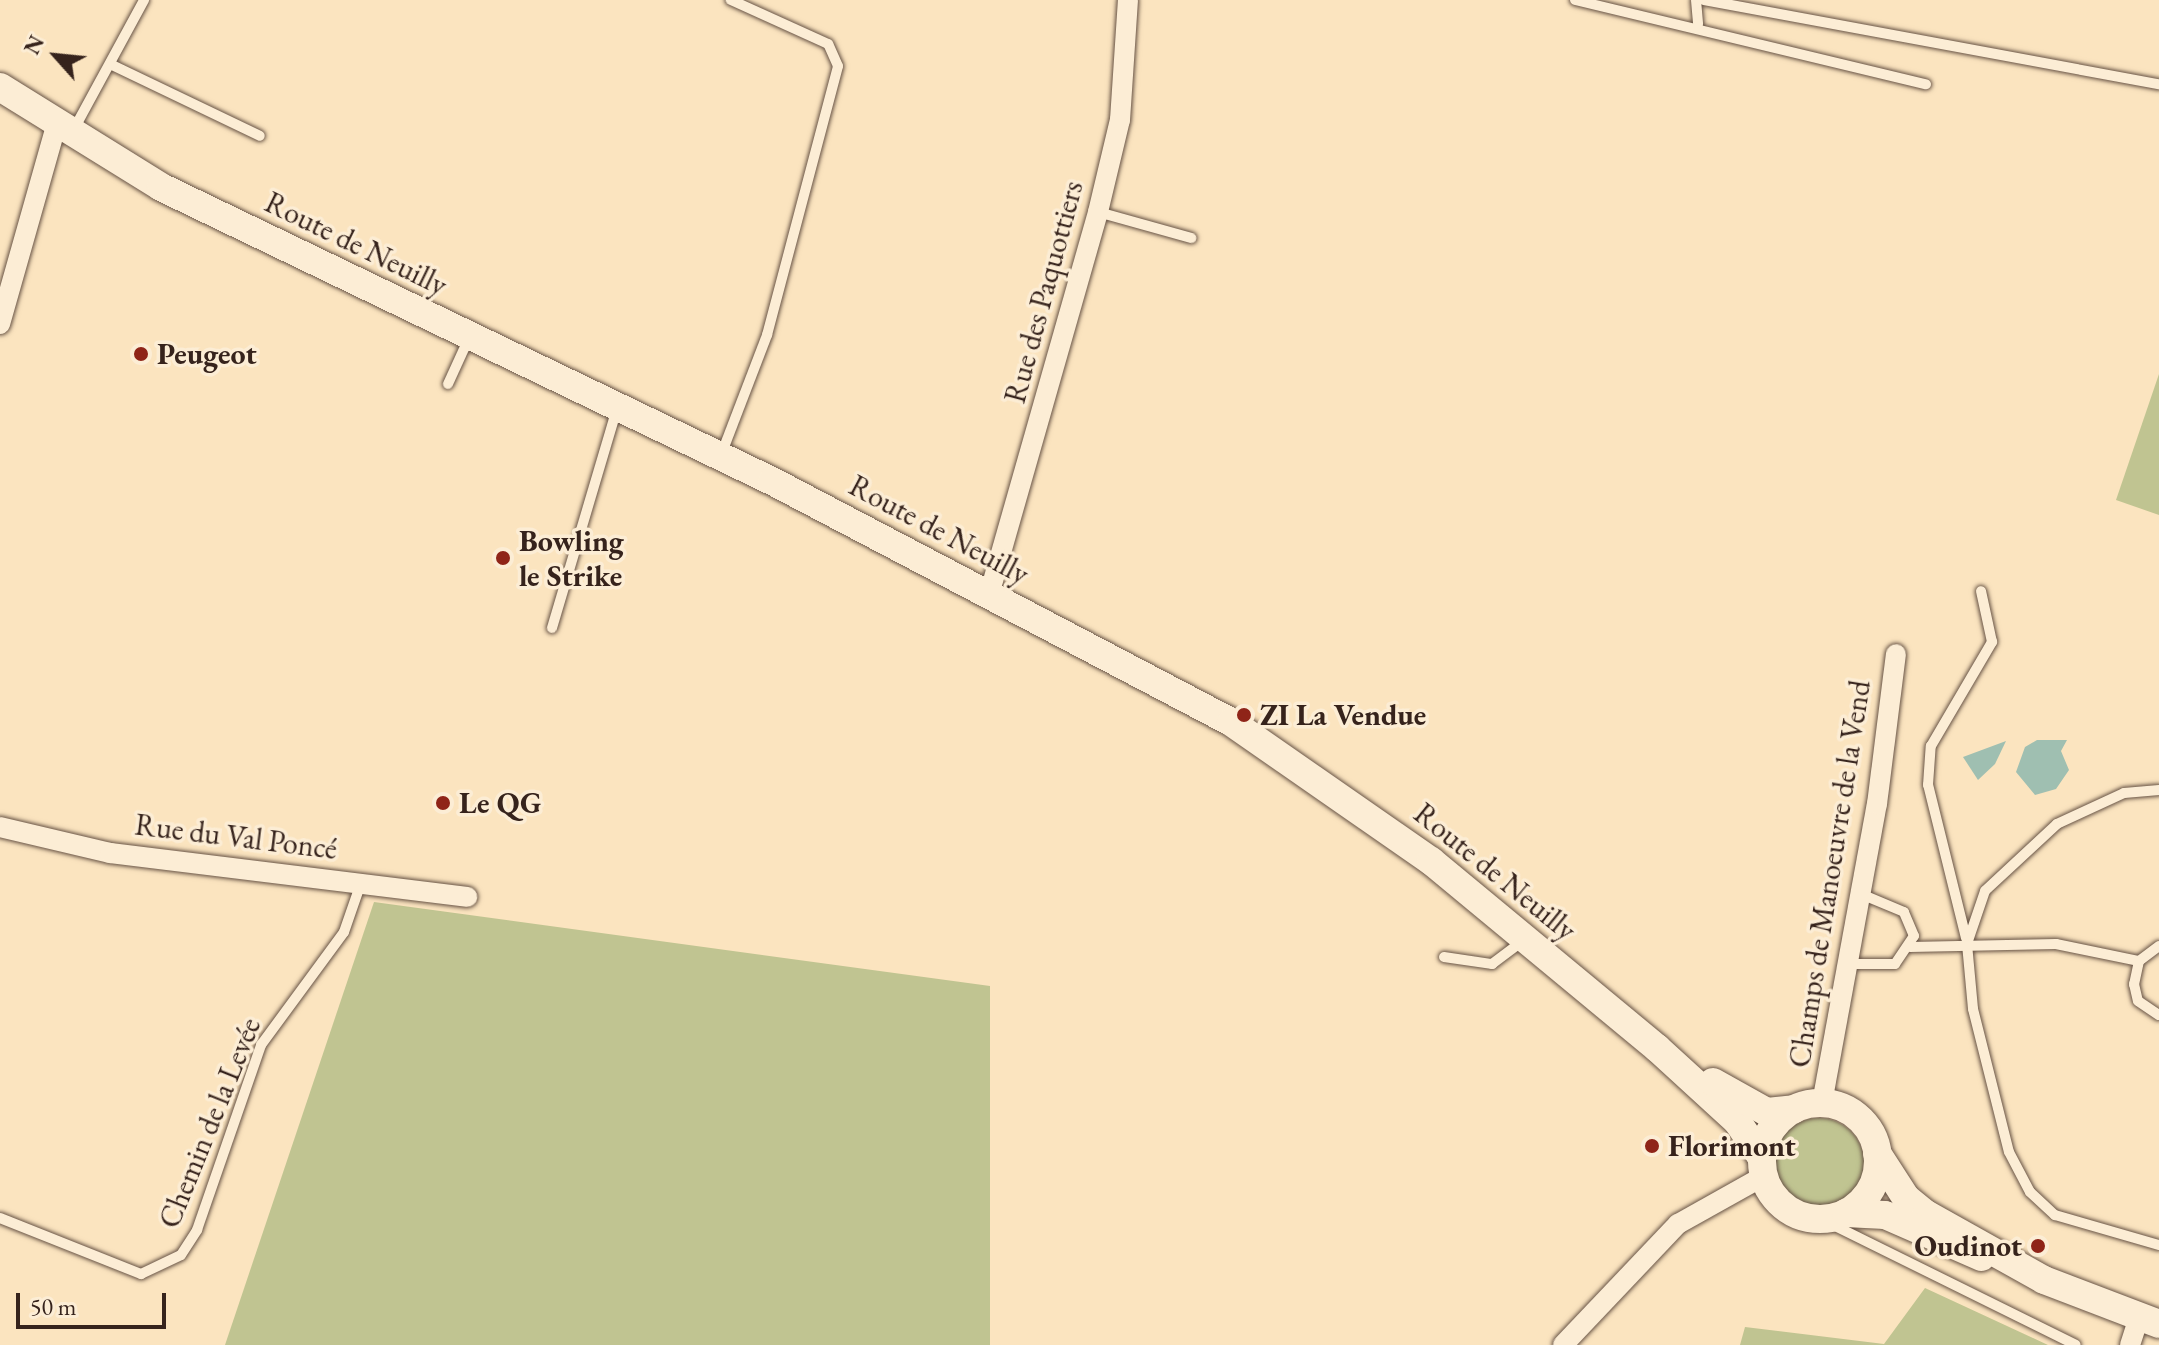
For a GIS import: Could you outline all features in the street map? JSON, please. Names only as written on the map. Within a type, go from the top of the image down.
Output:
[{"type":"main road","name":"Route de Neuilly","points":[[0,87],[64,130],[161,187],[720,456],[1231,722],[1322,780],[1657,1048],[1737,1121],[1763,1167]]},
{"type":"main road","points":[[1657,1048],[1767,1112],[1822,1103],[1852,1113],[1916,1206],[2044,1280]]},
{"type":"main road","points":[[1794,1109],[1767,1138],[1763,1167],[1783,1206],[1834,1216],[1885,1215],[2149,1321]]},
{"type":"main road","points":[[1834,1216],[1872,1188],[1877,1153]]},
{"type":"street","name":"Rue des Paquottiers","points":[[989,595],[1098,212],[1120,120],[1128,0]]},
{"type":"street","points":[[0,324],[64,130]]},
{"type":"street","name":"Champs de Manoeuvre de la Vend","points":[[1822,1103],[1861,894],[1896,654]]},
{"type":"street","name":"Rue du Val Poncé","points":[[0,827],[110,853],[467,897]]},
{"type":"street","points":[[1563,1345],[1678,1224],[1763,1167]]},
{"type":"street","points":[[2130,1345],[2149,1321]]},
{"type":"lane","points":[[64,130],[110,64],[144,0]]},
{"type":"lane","points":[[720,456],[767,335],[838,66],[828,44],[731,0]]},
{"type":"lane","points":[[1575,0],[1698,24],[1926,84]]},
{"type":"lane","points":[[1696,0],[1698,24]]},
{"type":"lane","points":[[1704,0],[2159,84]]},
{"type":"lane","points":[[110,64],[260,136]]},
{"type":"lane","points":[[1098,212],[1191,238]]},
{"type":"lane","points":[[448,384],[470,337]]},
{"type":"lane","points":[[552,628],[617,407]]},
{"type":"lane","points":[[1981,591],[1992,642],[1931,746],[1928,785],[1967,944],[1973,1009],[2009,1152],[2030,1192],[2055,1215],[2159,1245]]},
{"type":"lane","points":[[1967,944],[1985,891],[2057,824],[2124,793],[2159,790]]},
{"type":"lane","name":"Chemin de la Levée","points":[[0,1218],[141,1274],[181,1255],[197,1230],[261,1045],[344,932],[361,883]]},
{"type":"lane","points":[[1861,894],[1904,912],[1912,924],[1910,947]]},
{"type":"lane","points":[[1444,957],[1492,964],[1525,940]]},
{"type":"lane","points":[[1848,964],[1884,967],[1910,947],[1967,944],[2056,944],[2139,961],[2159,946]]},
{"type":"lane","points":[[2139,961],[2138,1001],[2159,1015]]},
{"type":"lane","points":[[1834,1216],[2076,1345]]},
{"type":"green space","points":[[2159,374],[2159,515],[2116,500]]},
{"type":"green space","points":[[374,902],[990,986],[990,1345],[225,1345]]},
{"type":"green space","points":[[1819,1118],[1836,1122],[1851,1131],[1860,1146],[1864,1163],[1860,1180],[1851,1195],[1836,1204],[1819,1208],[1802,1204],[1787,1195],[1778,1180],[1774,1163],[1778,1146],[1787,1131],[1802,1122]]},
{"type":"green space","points":[[1925,1288],[2048,1345],[1740,1345],[1745,1327],[1884,1344]]},
{"type":"shaded area","points":[[2037,740],[2067,740],[2061,751],[2069,770],[2056,789],[2035,795],[2016,772],[2025,747]]},
{"type":"shaded area","points":[[2006,741],[1995,764],[1978,780],[1963,757]]},
{"type":"place","name":"Peugeot","points":[[141,354]]},
{"type":"place","name":"Bowling le Strike","points":[[503,558]]},
{"type":"place","name":"ZI La Vendue","points":[[1244,715]]},
{"type":"place","name":"Le QG","points":[[443,803]]},
{"type":"place","name":"Florimont","points":[[1652,1146]]},
{"type":"place","name":"Oudinot","points":[[2038,1246]]}]
